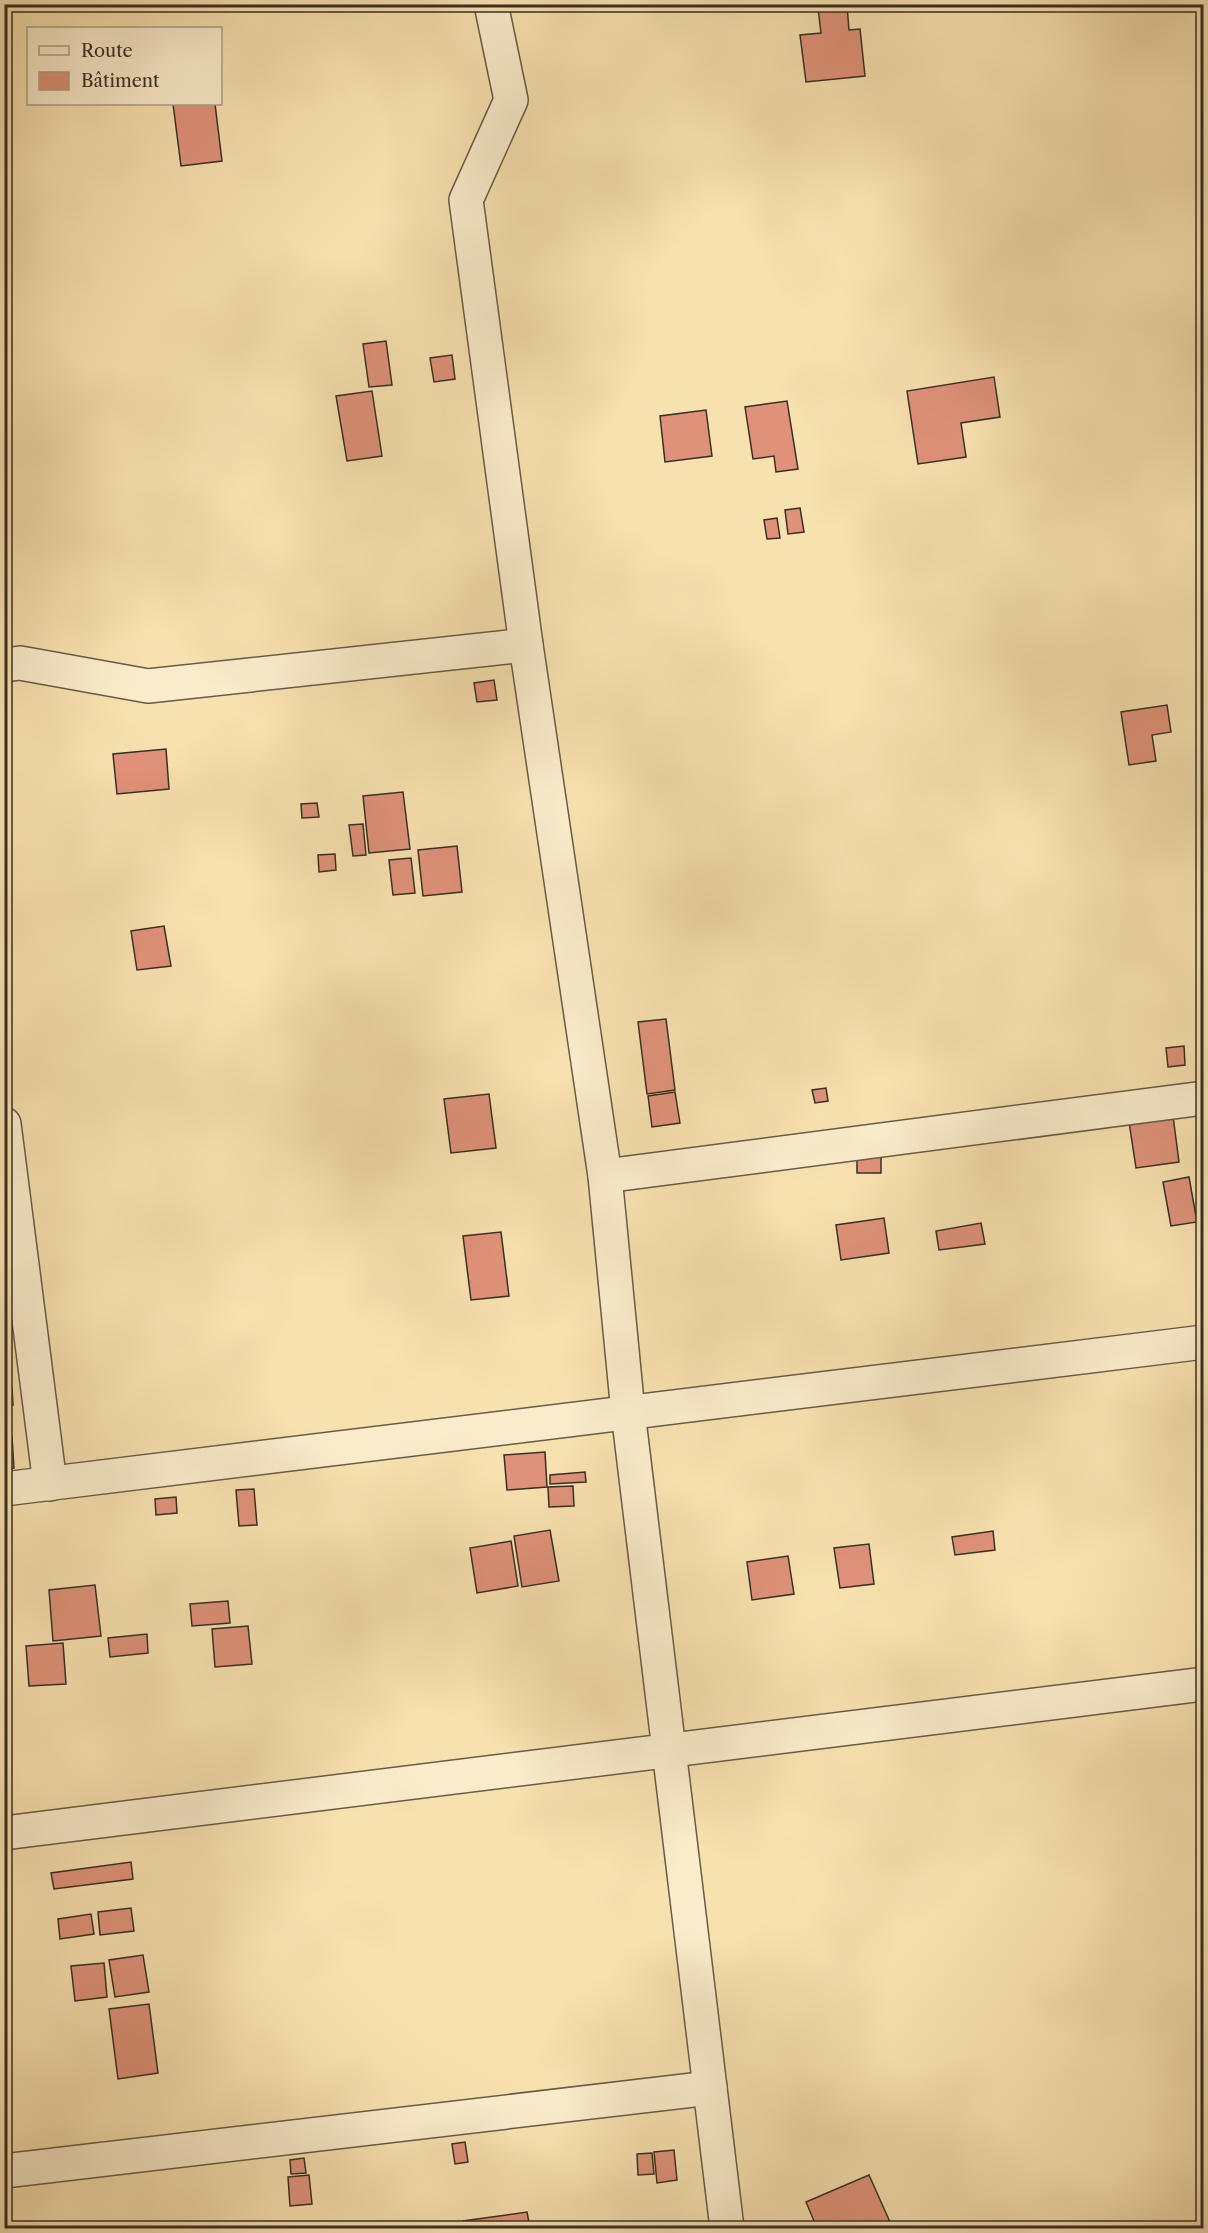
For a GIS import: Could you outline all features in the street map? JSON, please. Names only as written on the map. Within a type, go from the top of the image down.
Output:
[{"type":"street","points":[[491,4],[511,100],[466,200],[526,645],[605,1176],[628,1412],[727,2229]]},
{"type":"street","points":[[4,665],[20,663],[148,686],[526,645]]},
{"type":"street","points":[[605,1176],[1203,1098]]},
{"type":"street","points":[[4,1124],[50,1484]]},
{"type":"street","points":[[4,1489],[1203,1342]]},
{"type":"street","points":[[4,1833],[1203,1684]]},
{"type":"street","points":[[4,2171],[710,2088]]},
{"type":"building","points":[[847,5],[849,30],[860,29],[865,76],[806,82],[800,35],[821,33],[818,8]]},
{"type":"building","points":[[173,105],[215,105],[222,161],[181,166]]},
{"type":"building","points":[[386,341],[392,385],[369,387],[363,344]]},
{"type":"building","points":[[452,355],[455,379],[434,382],[430,358]]},
{"type":"building","points":[[994,377],[1000,417],[961,423],[966,457],[918,464],[907,391]]},
{"type":"building","points":[[372,391],[382,456],[347,461],[336,396]]},
{"type":"building","points":[[787,401],[798,469],[776,472],[774,456],[753,459],[745,407]]},
{"type":"building","points":[[706,410],[712,456],[665,462],[660,416]]},
{"type":"building","points":[[800,508],[804,532],[788,534],[785,510]]},
{"type":"building","points":[[777,518],[780,538],[767,539],[764,520]]},
{"type":"building","points":[[494,680],[497,700],[477,702],[474,683]]},
{"type":"building","points":[[1167,705],[1171,732],[1152,735],[1156,761],[1129,765],[1121,712]]},
{"type":"building","points":[[166,749],[169,789],[117,794],[113,754]]},
{"type":"building","points":[[403,792],[410,849],[369,853],[363,796]]},
{"type":"building","points":[[317,803],[319,817],[302,818],[301,804]]},
{"type":"building","points":[[363,824],[366,855],[353,856],[349,825]]},
{"type":"building","points":[[457,846],[462,892],[423,896],[418,850]]},
{"type":"building","points":[[335,854],[336,870],[319,872],[318,855]]},
{"type":"building","points":[[411,858],[415,893],[393,895],[389,860]]},
{"type":"building","points":[[1204,922],[1204,955],[1203,955],[1200,923]]},
{"type":"building","points":[[164,926],[171,966],[137,970],[131,931]]},
{"type":"building","points":[[666,1019],[675,1090],[647,1094],[638,1022]]},
{"type":"building","points":[[1184,1046],[1185,1065],[1168,1067],[1166,1048]]},
{"type":"building","points":[[826,1088],[828,1101],[815,1103],[812,1090]]},
{"type":"building","points":[[675,1092],[680,1123],[652,1127],[648,1096]]},
{"type":"building","points":[[489,1094],[496,1148],[451,1153],[444,1099]]},
{"type":"building","points":[[1173,1116],[1179,1162],[1136,1168],[1129,1122]]},
{"type":"building","points":[[857,1154],[881,1154],[881,1173],[857,1173]]},
{"type":"building","points":[[1204,1174],[1204,1216],[1202,1216],[1197,1175]]},
{"type":"building","points":[[1189,1177],[1197,1222],[1171,1226],[1163,1182]]},
{"type":"building","points":[[884,1218],[889,1253],[841,1260],[836,1225]]},
{"type":"building","points":[[1197,1219],[1204,1219],[1204,1243],[1200,1243]]},
{"type":"building","points":[[981,1223],[985,1244],[939,1250],[936,1231]]},
{"type":"building","points":[[501,1232],[509,1296],[471,1300],[463,1236]]},
{"type":"building","points":[[4,1388],[12,1388],[13,1405],[4,1405]]},
{"type":"building","points":[[12,1437],[14,1468],[4,1469],[4,1438]]},
{"type":"building","points":[[545,1452],[547,1487],[507,1490],[504,1455]]},
{"type":"building","points":[[585,1472],[586,1482],[550,1484],[550,1475]]},
{"type":"building","points":[[573,1486],[574,1506],[549,1507],[548,1487]]},
{"type":"building","points":[[254,1489],[257,1525],[239,1526],[236,1490]]},
{"type":"building","points":[[176,1497],[177,1513],[156,1515],[155,1499]]},
{"type":"building","points":[[550,1530],[559,1581],[522,1587],[514,1536]]},
{"type":"building","points":[[993,1531],[995,1550],[955,1555],[952,1537]]},
{"type":"building","points":[[511,1541],[518,1586],[477,1593],[470,1548]]},
{"type":"building","points":[[869,1544],[874,1584],[840,1588],[834,1548]]},
{"type":"building","points":[[788,1556],[794,1594],[752,1600],[747,1562]]},
{"type":"building","points":[[95,1585],[101,1636],[53,1641],[49,1590]]},
{"type":"building","points":[[228,1601],[230,1623],[192,1626],[190,1604]]},
{"type":"building","points":[[248,1626],[252,1664],[215,1667],[212,1629]]},
{"type":"building","points":[[147,1634],[148,1653],[110,1657],[108,1638]]},
{"type":"building","points":[[63,1643],[66,1684],[29,1686],[26,1646]]},
{"type":"building","points":[[131,1862],[133,1879],[54,1889],[51,1873]]},
{"type":"building","points":[[131,1908],[134,1931],[100,1935],[98,1912]]},
{"type":"building","points":[[91,1914],[94,1934],[60,1939],[58,1919]]},
{"type":"building","points":[[143,1955],[149,1992],[115,1997],[109,1960]]},
{"type":"building","points":[[104,1963],[107,1997],[75,2001],[71,1966]]},
{"type":"building","points":[[149,2004],[158,2073],[118,2079],[109,2009]]},
{"type":"building","points":[[465,2142],[468,2162],[455,2164],[452,2144]]},
{"type":"building","points":[[674,2150],[677,2180],[657,2183],[654,2152]]},
{"type":"building","points":[[652,2153],[654,2174],[638,2175],[637,2154]]},
{"type":"building","points":[[304,2158],[306,2173],[291,2174],[290,2160]]},
{"type":"building","points":[[309,2175],[312,2204],[290,2206],[288,2177]]},
{"type":"building","points":[[869,2175],[890,2222],[874,2228],[817,2228],[806,2202]]},
{"type":"building","points":[[527,2212],[530,2228],[464,2228],[463,2221]]}]
